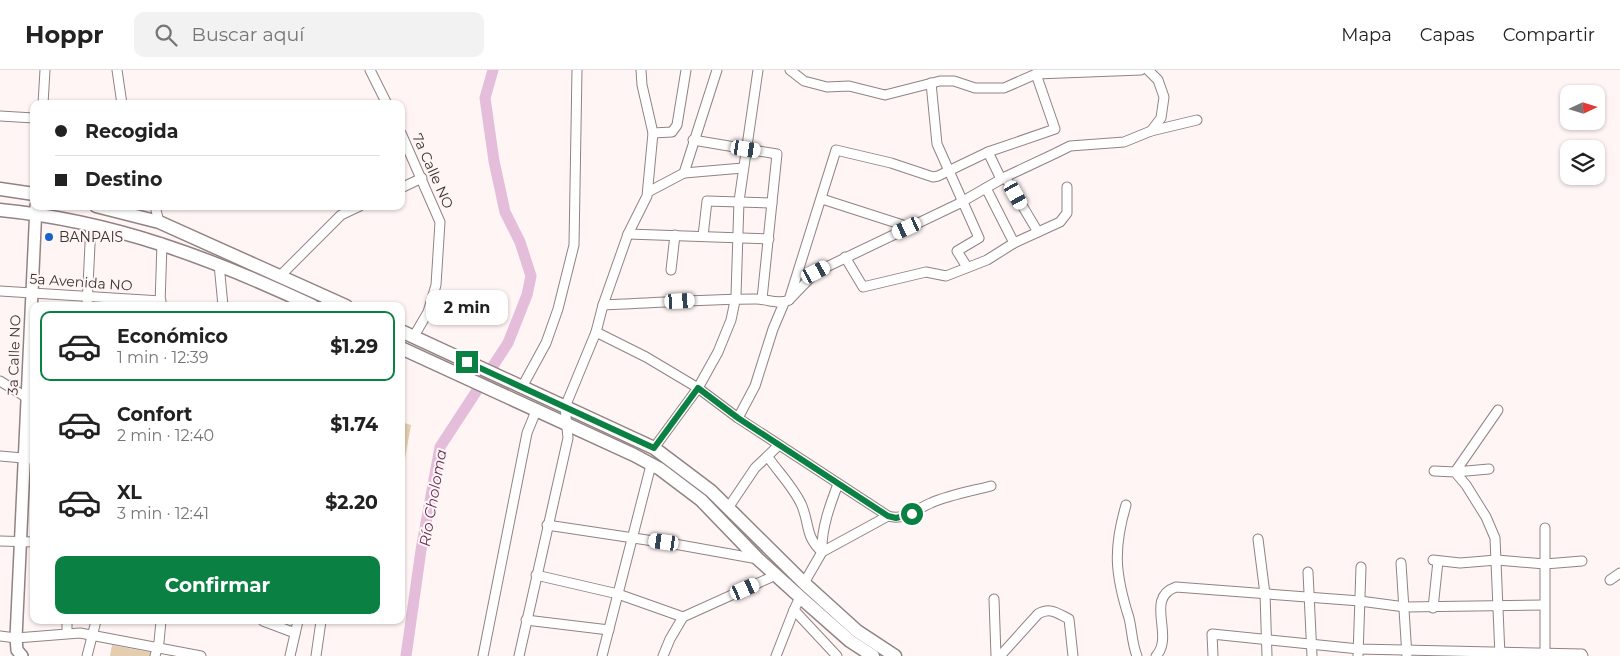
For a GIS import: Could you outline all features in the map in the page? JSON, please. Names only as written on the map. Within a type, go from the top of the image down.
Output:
[{"type":"highway","points":[[0,189],[30,193]]},
{"type":"highway","points":[[0,210],[35,210],[162,243],[219,264],[304,302]]},
{"type":"highway","points":[[112,210],[159,222],[337,302]]},
{"type":"highway","points":[[405,333],[654,448],[711,491],[804,583],[857,631],[895,656]]},
{"type":"highway","points":[[405,350],[660,469],[701,500],[758,559],[850,641],[874,656]]},
{"type":"main road","name":"3a Calle NO","points":[[32,302],[35,210]]},
{"type":"main road","name":"3a Calle NO","points":[[21,655],[16,650],[16,638],[30,429]]},
{"type":"street","points":[[43,100],[45,70]]},
{"type":"street","points":[[117,70],[121,100]]},
{"type":"street","points":[[370,70],[385,100]]},
{"type":"street","points":[[519,386],[546,343],[558,309],[574,245],[577,70]]},
{"type":"street","points":[[519,656],[568,438],[565,407],[596,332],[603,305],[628,234],[648,192],[652,133],[642,85],[641,70]]},
{"type":"street","points":[[652,133],[672,132],[677,125],[686,70]]},
{"type":"street","points":[[684,173],[693,140],[718,70]]},
{"type":"street","points":[[654,448],[698,388],[718,352],[731,320],[735,299],[739,201],[758,70]]},
{"type":"street","points":[[790,70],[804,81],[827,88],[849,86],[885,95],[931,84],[954,81],[975,88],[1004,88],[1036,74],[1141,70]]},
{"type":"street","points":[[1148,70],[1158,80],[1164,97],[1161,118],[1151,132]]},
{"type":"street","points":[[738,418],[755,386],[773,329],[786,302],[822,199],[836,150],[891,163],[933,177],[988,152],[1055,129],[1036,74]]},
{"type":"street","points":[[931,84],[937,144],[979,238],[957,251],[967,268]]},
{"type":"street","points":[[0,116],[30,118]]},
{"type":"street","points":[[603,305],[735,299],[786,302],[816,272],[963,202],[1003,178],[1070,146],[1124,142],[1151,132],[1197,120]]},
{"type":"street","points":[[693,140],[777,154],[762,300]]},
{"type":"street","name":"7a Calle NO","points":[[405,146],[439,217],[436,285],[428,312],[414,336]]},
{"type":"street","points":[[988,152],[1038,232]]},
{"type":"street","points":[[648,192],[684,173],[743,168]]},
{"type":"street","points":[[405,186],[422,178]]},
{"type":"street","points":[[845,257],[863,287],[926,272],[946,276],[987,260],[1014,243],[1060,222],[1067,213],[1066,186]]},
{"type":"street","points":[[986,188],[1014,243]]},
{"type":"street","points":[[822,199],[909,227]]},
{"type":"street","points":[[704,236],[708,201],[772,203]]},
{"type":"street","points":[[156,210],[159,222]]},
{"type":"street","points":[[280,276],[340,211]]},
{"type":"street","points":[[87,302],[91,224]]},
{"type":"street","points":[[628,234],[769,239]]},
{"type":"street","points":[[671,270],[675,235]]},
{"type":"street","points":[[160,302],[162,243]]},
{"type":"street","points":[[219,264],[223,302]]},
{"type":"street","name":"5a Avenida NO","points":[[0,291],[87,296],[142,302]]},
{"type":"street","points":[[596,332],[646,357],[698,388],[738,418],[888,516],[896,518],[912,514],[930,503],[991,486]]},
{"type":"street","points":[[0,381],[30,399]]},
{"type":"street","points":[[483,656],[527,433],[536,410]]},
{"type":"street","points":[[1455,472],[1498,410]]},
{"type":"street","points":[[728,508],[746,479],[779,445]]},
{"type":"street","points":[[0,456],[29,458]]},
{"type":"street","points":[[768,458],[798,498],[803,507],[811,542],[822,552]]},
{"type":"street","points":[[602,656],[651,465]]},
{"type":"street","points":[[1434,471],[1455,472],[1489,469]]},
{"type":"street","points":[[1455,472],[1466,485],[1486,518],[1495,538],[1500,655]]},
{"type":"street","points":[[804,583],[822,552],[822,535],[838,484]]},
{"type":"street","points":[[1126,504],[1118,532],[1116,550],[1119,586],[1137,656]]},
{"type":"street","points":[[822,552],[888,516]]},
{"type":"street","points":[[547,525],[758,559]]},
{"type":"street","points":[[1544,655],[1545,528]]},
{"type":"street","points":[[0,540],[30,542]]},
{"type":"street","points":[[1258,540],[1265,594],[1267,656]]},
{"type":"street","points":[[1433,608],[1435,560],[1460,563],[1497,560],[1545,564],[1582,561]]},
{"type":"street","points":[[1401,563],[1407,653]]},
{"type":"street","points":[[1359,652],[1361,567]]},
{"type":"street","points":[[1308,572],[1313,643],[1312,656]]},
{"type":"street","points":[[1610,580],[1620,573]]},
{"type":"street","points":[[536,574],[618,594],[683,617]]},
{"type":"street","points":[[663,656],[670,639],[683,617],[776,575]]},
{"type":"street","points":[[1156,656],[1162,650],[1163,641],[1160,604],[1163,595],[1176,587],[1360,601],[1405,607],[1544,605]]},
{"type":"street","points":[[776,656],[800,597]]},
{"type":"street","points":[[994,599],[998,656]]},
{"type":"street","points":[[794,610],[837,656]]},
{"type":"street","points":[[998,656],[1038,614],[1045,610],[1051,610],[1069,619],[1073,656]]},
{"type":"street","points":[[526,620],[609,630]]},
{"type":"street","points":[[67,624],[67,633]]},
{"type":"street","points":[[88,656],[95,624]]},
{"type":"street","points":[[156,652],[161,624]]},
{"type":"street","points":[[271,624],[295,632]]},
{"type":"street","points":[[290,656],[297,624]]},
{"type":"street","points":[[316,656],[321,624]]},
{"type":"street","points":[[0,636],[16,638],[80,633],[156,652],[201,656]]},
{"type":"street","points":[[1213,656],[1212,634],[1313,643],[1359,652],[1500,655],[1582,654],[1582,656]]},
{"type":"shaded area","points":[[405,423],[411,425],[405,459]]},
{"type":"shaded area","points":[[112,645],[154,653],[153,656],[110,656]]},
{"type":"waterway","name":"Río Choloma","points":[[406,656],[421,550],[440,447],[508,343],[527,295],[531,276],[520,242],[505,212],[494,161],[485,98],[493,70]]},
{"type":"place","name":"BANPAIS","points":[[49,237]]},
{"type":"route","points":[[467,362],[654,448],[698,388],[738,418],[888,516],[896,518],[912,514]]}]
